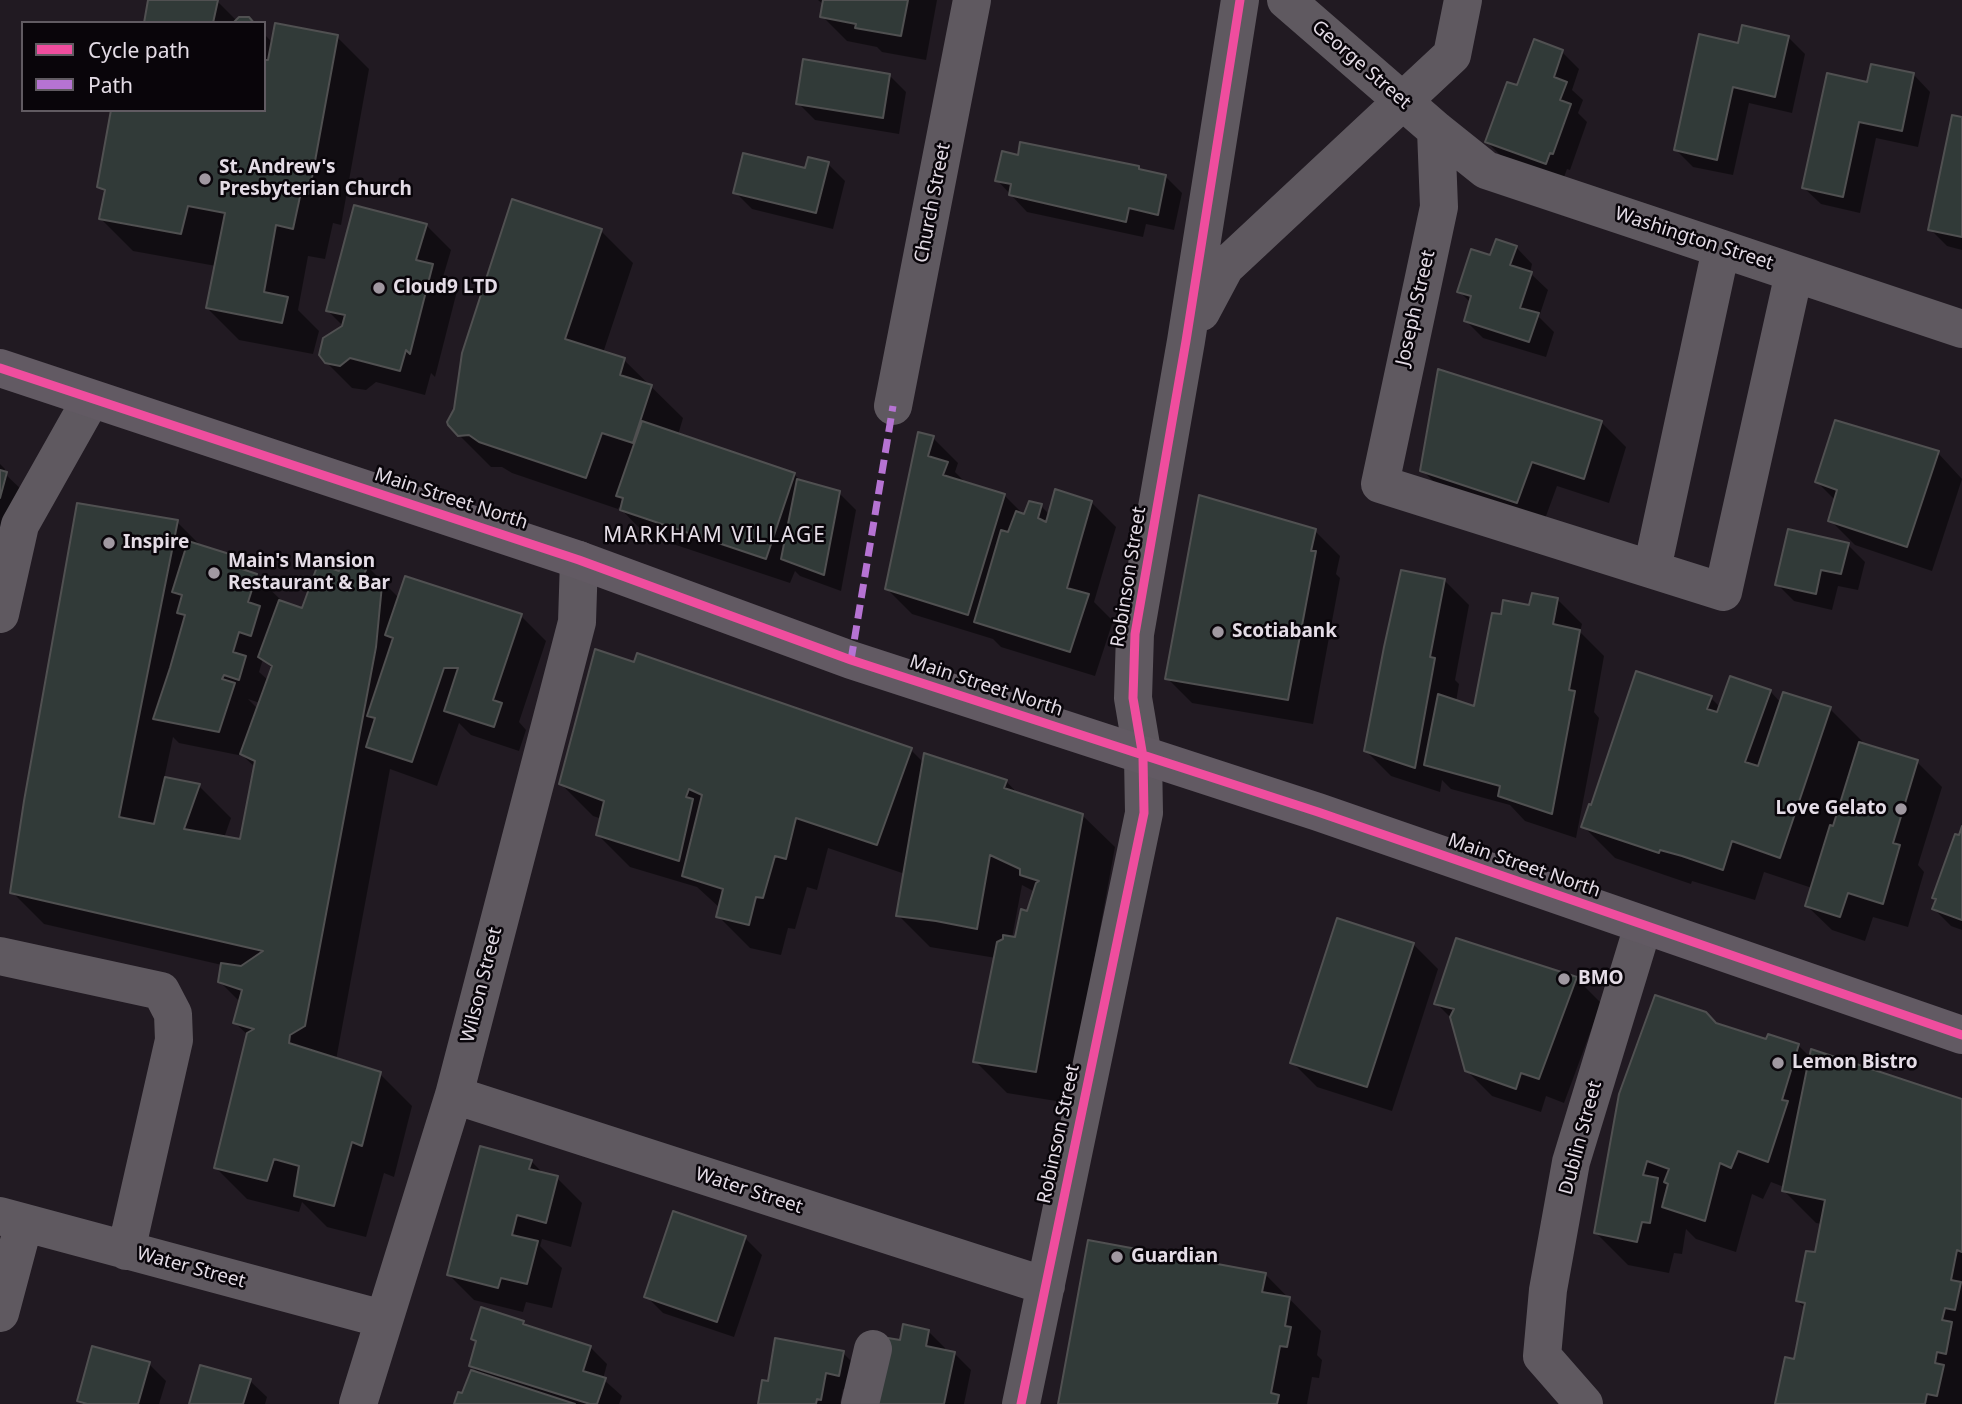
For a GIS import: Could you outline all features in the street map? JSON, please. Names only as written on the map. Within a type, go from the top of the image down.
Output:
[{"type":"main road","name":"Main Street North","points":[[0,368],[579,560],[851,660],[1350,823],[1962,1035]]},
{"type":"street","name":"Church Street","points":[[893,405],[972,0]]},
{"type":"street","name":"Robinson Street","points":[[1021,1404],[1144,813],[1143,757],[1133,698],[1135,634],[1186,341],[1240,0]]},
{"type":"street","name":"George Street","points":[[1286,0],[1436,131]]},
{"type":"street","points":[[1403,102],[1452,55],[1464,0]]},
{"type":"street","name":"Robinson Street","points":[[1186,341],[1225,267],[1403,102]]},
{"type":"street","name":"Washington Street","points":[[1436,131],[1486,170],[1962,329]]},
{"type":"street","name":"Joseph Street","points":[[1436,131],[1439,207],[1380,484],[1652,569]]},
{"type":"street","points":[[1721,248],[1652,569],[1723,592],[1794,272]]},
{"type":"street","points":[[0,614],[20,525],[91,399]]},
{"type":"street","name":"Wilson Street","points":[[358,1404],[454,1095],[577,622],[579,560]]},
{"type":"street","name":"Dublin Street","points":[[1584,1404],[1542,1356],[1548,1290],[1571,1162],[1643,926]]},
{"type":"street","points":[[0,956],[161,991],[173,1014],[174,1040],[126,1251]]},
{"type":"street","name":"Water Street","points":[[454,1095],[1046,1286]]},
{"type":"street","points":[[0,1313],[12,1219]]},
{"type":"street","name":"Water Street","points":[[12,1219],[383,1319]]},
{"type":"street","points":[[860,1404],[873,1349]]},
{"type":"building","points":[[148,0],[218,0],[213,21],[144,21]]},
{"type":"building","points":[[823,0],[908,0],[901,36],[855,28],[856,24],[820,17]]},
{"type":"building","points":[[239,17],[249,17],[252,21],[235,21]]},
{"type":"building","name":"St. Andrew's Presbyterian Church","points":[[275,23],[338,35],[309,194],[301,192],[293,229],[276,225],[264,292],[288,297],[282,323],[206,308],[225,213],[188,206],[181,234],[99,219],[105,190],[97,187],[111,112],[266,112],[268,60]]},
{"type":"building","points":[[1742,25],[1789,36],[1775,97],[1733,87],[1717,160],[1674,150],[1699,34],[1738,43]]},
{"type":"building","points":[[1534,39],[1563,50],[1554,77],[1567,82],[1560,100],[1571,104],[1553,154],[1550,153],[1546,164],[1485,142],[1507,82],[1517,85]]},
{"type":"building","points":[[803,59],[890,74],[883,118],[796,104]]},
{"type":"building","points":[[1871,64],[1914,73],[1902,131],[1859,122],[1843,197],[1802,188],[1827,73],[1867,82]]},
{"type":"building","points":[[1952,115],[1962,117],[1962,237],[1928,230]]},
{"type":"building","points":[[1020,142],[1139,166],[1139,169],[1166,175],[1158,215],[1129,208],[1126,222],[1009,195],[1011,184],[995,181],[1002,151],[1018,155]]},
{"type":"building","points":[[743,153],[805,168],[808,157],[829,162],[816,213],[733,193]]},
{"type":"building","points":[[512,199],[602,229],[565,339],[625,358],[620,375],[652,385],[633,443],[602,433],[586,478],[479,442],[469,435],[458,436],[447,422],[454,409],[462,353]]},
{"type":"building","name":"Cloud9 LTD","points":[[354,205],[427,224],[416,260],[433,264],[410,354],[406,350],[400,371],[350,358],[340,366],[325,363],[319,355],[323,338],[342,326],[345,315],[326,311]]},
{"type":"building","points":[[1496,239],[1517,246],[1510,265],[1532,272],[1520,308],[1539,313],[1529,342],[1464,321],[1471,296],[1457,292],[1471,249],[1490,255]]},
{"type":"building","points":[[1438,369],[1602,421],[1584,479],[1532,462],[1517,503],[1420,471]]},
{"type":"building","points":[[1835,420],[1939,451],[1907,547],[1828,521],[1837,490],[1815,482]]},
{"type":"building","points":[[642,421],[795,473],[766,559],[620,510],[623,498],[616,496]]},
{"type":"building","points":[[918,432],[934,436],[928,456],[948,462],[943,475],[1005,494],[968,615],[885,589]]},
{"type":"building","points":[[0,470],[7,472],[0,498]]},
{"type":"building","points":[[797,479],[840,491],[824,575],[781,559]]},
{"type":"building","points":[[1055,489],[1092,501],[1067,588],[1089,594],[1070,652],[974,622],[1001,530],[1008,532],[1016,511],[1024,514],[1029,501],[1042,504],[1038,518],[1046,522]]},
{"type":"building","points":[[1199,495],[1316,529],[1311,551],[1316,551],[1288,700],[1165,679]]},
{"type":"building","points":[[77,503],[178,520],[119,817],[154,824],[165,777],[200,784],[184,829],[240,839],[255,761],[240,754],[272,666],[258,657],[279,600],[302,608],[318,564],[339,571],[343,557],[368,565],[362,579],[382,585],[376,647],[305,1026],[290,1035],[289,1043],[381,1072],[362,1146],[352,1142],[334,1206],[294,1196],[299,1166],[274,1159],[267,1181],[214,1168],[247,1033],[254,1029],[233,1023],[242,990],[218,982],[221,963],[241,966],[263,951],[10,893]]},
{"type":"building","points":[[1788,529],[1849,543],[1841,574],[1821,570],[1816,594],[1775,585]]},
{"type":"building","points":[[188,541],[239,557],[236,567],[257,574],[248,602],[260,606],[251,636],[239,632],[233,652],[246,656],[239,680],[224,675],[222,679],[235,683],[219,732],[153,719],[185,615],[177,613],[182,595],[172,592]]},
{"type":"building","points":[[1401,570],[1445,579],[1430,657],[1435,658],[1415,768],[1364,751]]},
{"type":"building","points":[[405,576],[522,614],[493,700],[502,703],[494,727],[444,711],[458,668],[444,668],[412,762],[366,747],[375,718],[367,716],[393,638],[385,635]]},
{"type":"building","points":[[1532,593],[1558,598],[1553,624],[1580,630],[1569,690],[1575,691],[1552,814],[1498,796],[1500,786],[1424,765],[1438,694],[1474,706],[1492,613],[1501,614],[1503,600],[1529,605]]},
{"type":"building","points":[[595,649],[634,662],[637,653],[912,748],[877,845],[796,818],[786,859],[775,856],[763,898],[756,897],[749,925],[716,917],[723,889],[682,876],[702,795],[689,789],[686,797],[693,799],[679,861],[596,835],[604,801],[559,784]]},
{"type":"building","points":[[1636,671],[1712,696],[1707,709],[1717,712],[1730,676],[1771,690],[1745,762],[1758,766],[1783,692],[1831,707],[1780,858],[1732,841],[1723,870],[1660,850],[1659,853],[1581,827],[1589,804],[1591,805]]},
{"type":"building","points":[[1859,742],[1918,760],[1893,843],[1900,845],[1883,904],[1848,893],[1840,917],[1805,906]]},
{"type":"building","points":[[924,753],[1007,780],[1004,788],[1083,814],[1036,1072],[973,1062],[997,942],[1003,939],[1003,935],[1015,937],[1021,909],[1027,911],[1039,881],[1020,875],[1020,869],[990,855],[977,929],[896,916]]},
{"type":"building","points":[[1962,826],[1962,920],[1932,909],[1936,899],[1932,898],[1955,834],[1959,835]]},
{"type":"building","points":[[1337,918],[1414,943],[1367,1087],[1290,1063]]},
{"type":"building","points":[[1456,938],[1577,977],[1539,1079],[1521,1073],[1516,1089],[1465,1071],[1450,1017],[1454,1009],[1434,1004]]},
{"type":"building","points":[[1655,995],[1706,1012],[1716,1023],[1766,1039],[1768,1034],[1799,1044],[1782,1100],[1788,1101],[1768,1162],[1738,1151],[1731,1168],[1720,1163],[1705,1221],[1662,1207],[1668,1184],[1664,1182],[1669,1169],[1647,1161],[1643,1175],[1658,1178],[1650,1223],[1642,1222],[1637,1242],[1594,1233],[1619,1094]]},
{"type":"building","points":[[1811,1049],[1962,1099],[1962,1252],[1957,1250],[1951,1280],[1961,1282],[1955,1310],[1945,1308],[1942,1320],[1952,1322],[1946,1354],[1937,1352],[1935,1363],[1944,1365],[1937,1396],[1927,1394],[1925,1404],[1775,1404],[1785,1357],[1794,1359],[1805,1303],[1796,1301],[1806,1251],[1815,1252],[1825,1200],[1782,1191]]},
{"type":"building","points":[[480,1146],[532,1160],[529,1169],[558,1176],[546,1223],[517,1215],[512,1235],[538,1241],[527,1284],[501,1278],[498,1288],[447,1275]]},
{"type":"building","points":[[673,1211],[746,1236],[717,1322],[644,1297]]},
{"type":"building","points":[[1088,1240],[1266,1273],[1262,1292],[1290,1297],[1285,1326],[1291,1327],[1287,1347],[1280,1346],[1271,1393],[1279,1395],[1277,1404],[1058,1404]]},
{"type":"building","points":[[481,1307],[591,1346],[583,1371],[606,1378],[597,1404],[469,1366],[476,1341],[471,1339]]},
{"type":"building","points":[[903,1324],[929,1330],[926,1346],[955,1352],[944,1404],[872,1404],[888,1338],[900,1340]]},
{"type":"building","points":[[775,1338],[844,1351],[839,1376],[826,1373],[821,1400],[817,1399],[816,1404],[758,1404],[762,1380],[768,1381]]},
{"type":"building","points":[[92,1346],[150,1362],[138,1404],[87,1404],[77,1401]]},
{"type":"building","points":[[200,1365],[251,1379],[243,1404],[189,1404]]},
{"type":"building","points":[[471,1370],[575,1404],[454,1404],[458,1392],[462,1393]]},
{"type":"marked path","points":[[851,660],[893,406]]},
{"type":"cycle path","points":[[1021,1404],[1144,813],[1143,757],[1133,698],[1135,634],[1186,341],[1240,0]]},
{"type":"cycle path","points":[[0,368],[579,560],[851,660],[1318,812],[1962,1035]]},
{"type":"place","name":"St. Andrew's Presbyterian Church","points":[[205,179]]},
{"type":"place","name":"Cloud9 LTD","points":[[379,288]]},
{"type":"place","name":"Inspire","points":[[109,543]]},
{"type":"place","name":"Main's Mansion Restaurant & Bar","points":[[214,573]]},
{"type":"place","name":"Scotiabank","points":[[1218,632]]},
{"type":"place","name":"Love Gelato","points":[[1901,809]]},
{"type":"place","name":"BMO","points":[[1564,979]]},
{"type":"place","name":"Lemon Bistro","points":[[1778,1063]]},
{"type":"place","name":"Guardian","points":[[1117,1257]]},
{"type":"district","name":"MARKHAM VILLAGE","points":[[715,536]]}]
